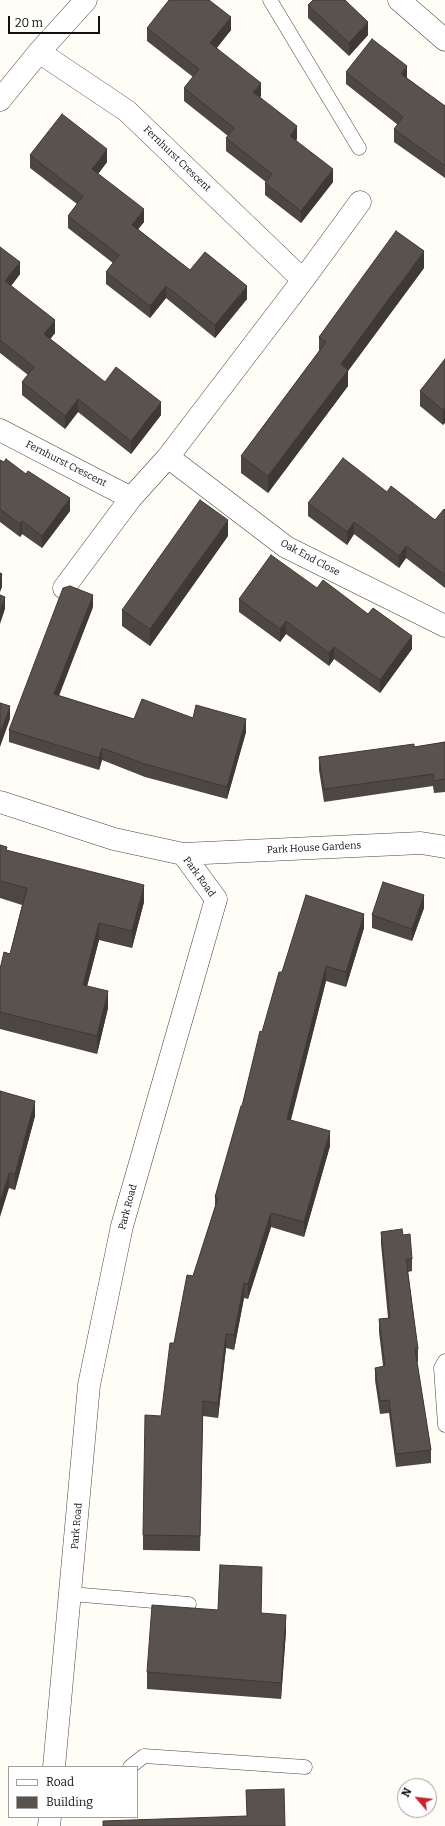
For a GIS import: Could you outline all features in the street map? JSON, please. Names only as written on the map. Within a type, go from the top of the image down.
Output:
[{"type":"street","points":[[0,100],[39,52],[86,0]]},
{"type":"street","points":[[399,0],[445,40]]},
{"type":"street","name":"Fernhurst Crescent","points":[[39,52],[128,111],[303,280]]},
{"type":"street","points":[[64,588],[131,498],[168,458],[360,202]]},
{"type":"street","name":"Fernhurst Crescent","points":[[0,430],[131,498]]},
{"type":"street","name":"Oak End Close","points":[[168,458],[286,547],[445,626]]},
{"type":"street","name":"Park Road","points":[[0,802],[114,839],[183,854],[216,899],[120,1234],[89,1385],[54,1766]]},
{"type":"street","name":"Park House Gardens","points":[[183,854],[421,843],[445,848]]},
{"type":"lane","points":[[270,0],[359,148]]},
{"type":"lane","points":[[445,1361],[441,1368],[445,1425]]},
{"type":"lane","points":[[71,1594],[189,1604]]},
{"type":"lane","points":[[131,1766],[144,1756],[305,1767]]},
{"type":"building","points":[[169,0],[209,0],[231,17],[210,43],[261,83],[253,92],[297,126],[290,136],[333,169],[301,211],[265,183],[272,174],[226,138],[234,128],[184,88],[199,69],[147,28]]},
{"type":"building","points":[[313,0],[345,0],[368,22],[349,43],[308,5]]},
{"type":"building","points":[[372,39],[407,66],[401,74],[445,106],[445,166],[394,129],[403,117],[346,72]]},
{"type":"building","points":[[62,114],[107,149],[92,169],[144,209],[132,225],[190,270],[205,252],[247,286],[215,325],[166,286],[150,306],[106,272],[119,255],[68,216],[83,196],[30,155]]},
{"type":"building","points":[[396,231],[424,251],[341,364],[348,370],[268,476],[241,456],[326,342],[319,337]]},
{"type":"building","points":[[0,247],[20,262],[5,281],[55,320],[44,334],[105,382],[116,367],[161,402],[131,441],[78,399],[65,416],[22,382],[34,367],[0,340]]},
{"type":"building","points":[[445,359],[445,408],[443,410],[420,391]]},
{"type":"building","points":[[343,458],[387,492],[391,486],[435,520],[444,509],[445,510],[445,575],[406,546],[399,556],[354,522],[347,532],[308,503]]},
{"type":"building","points":[[6,459],[26,474],[28,471],[70,498],[42,536],[22,521],[20,524],[0,509],[0,460],[4,462]]},
{"type":"building","points":[[200,500],[228,520],[150,629],[122,610]]},
{"type":"building","points":[[271,555],[317,588],[323,580],[368,614],[373,608],[412,636],[380,680],[334,647],[329,653],[286,621],[280,629],[239,599]]},
{"type":"building","points":[[70,586],[93,595],[54,694],[134,719],[142,699],[193,718],[196,705],[246,719],[227,787],[145,764],[102,748],[99,758],[9,730],[63,588]]},
{"type":"building","points":[[0,595],[5,597],[0,611]]},
{"type":"building","points":[[0,703],[10,706],[0,734]]},
{"type":"building","points":[[445,742],[445,779],[434,781],[433,774],[324,789],[319,757],[414,744],[414,747]]},
{"type":"building","points":[[0,845],[7,847],[6,850],[144,885],[132,931],[99,923],[83,985],[108,991],[97,1036],[0,1012],[0,969],[4,952],[10,954],[27,888],[0,881]]},
{"type":"building","points":[[383,882],[424,895],[412,929],[372,915]]},
{"type":"building","points":[[306,895],[364,914],[346,972],[326,966],[287,1119],[330,1131],[304,1222],[271,1213],[248,1284],[244,1283],[234,1335],[226,1334],[218,1403],[203,1401],[200,1536],[143,1535],[145,1415],[161,1416],[170,1343],[174,1343],[187,1275],[193,1276],[218,1198],[215,1197],[242,1106],[260,1031],[262,1032],[279,972],[282,972]]},
{"type":"building","points":[[0,1091],[35,1101],[15,1174],[9,1173],[0,1202]]},
{"type":"building","points":[[402,1229],[403,1235],[410,1234],[412,1259],[406,1259],[418,1349],[415,1349],[431,1450],[396,1454],[389,1400],[380,1401],[375,1368],[385,1366],[379,1319],[390,1318],[381,1232]]},
{"type":"building","points":[[220,1565],[262,1567],[261,1613],[286,1615],[281,1683],[147,1672],[152,1605],[218,1610]]},
{"type":"building","points":[[284,1789],[285,1826],[103,1826],[103,1821],[247,1816],[246,1790]]}]
